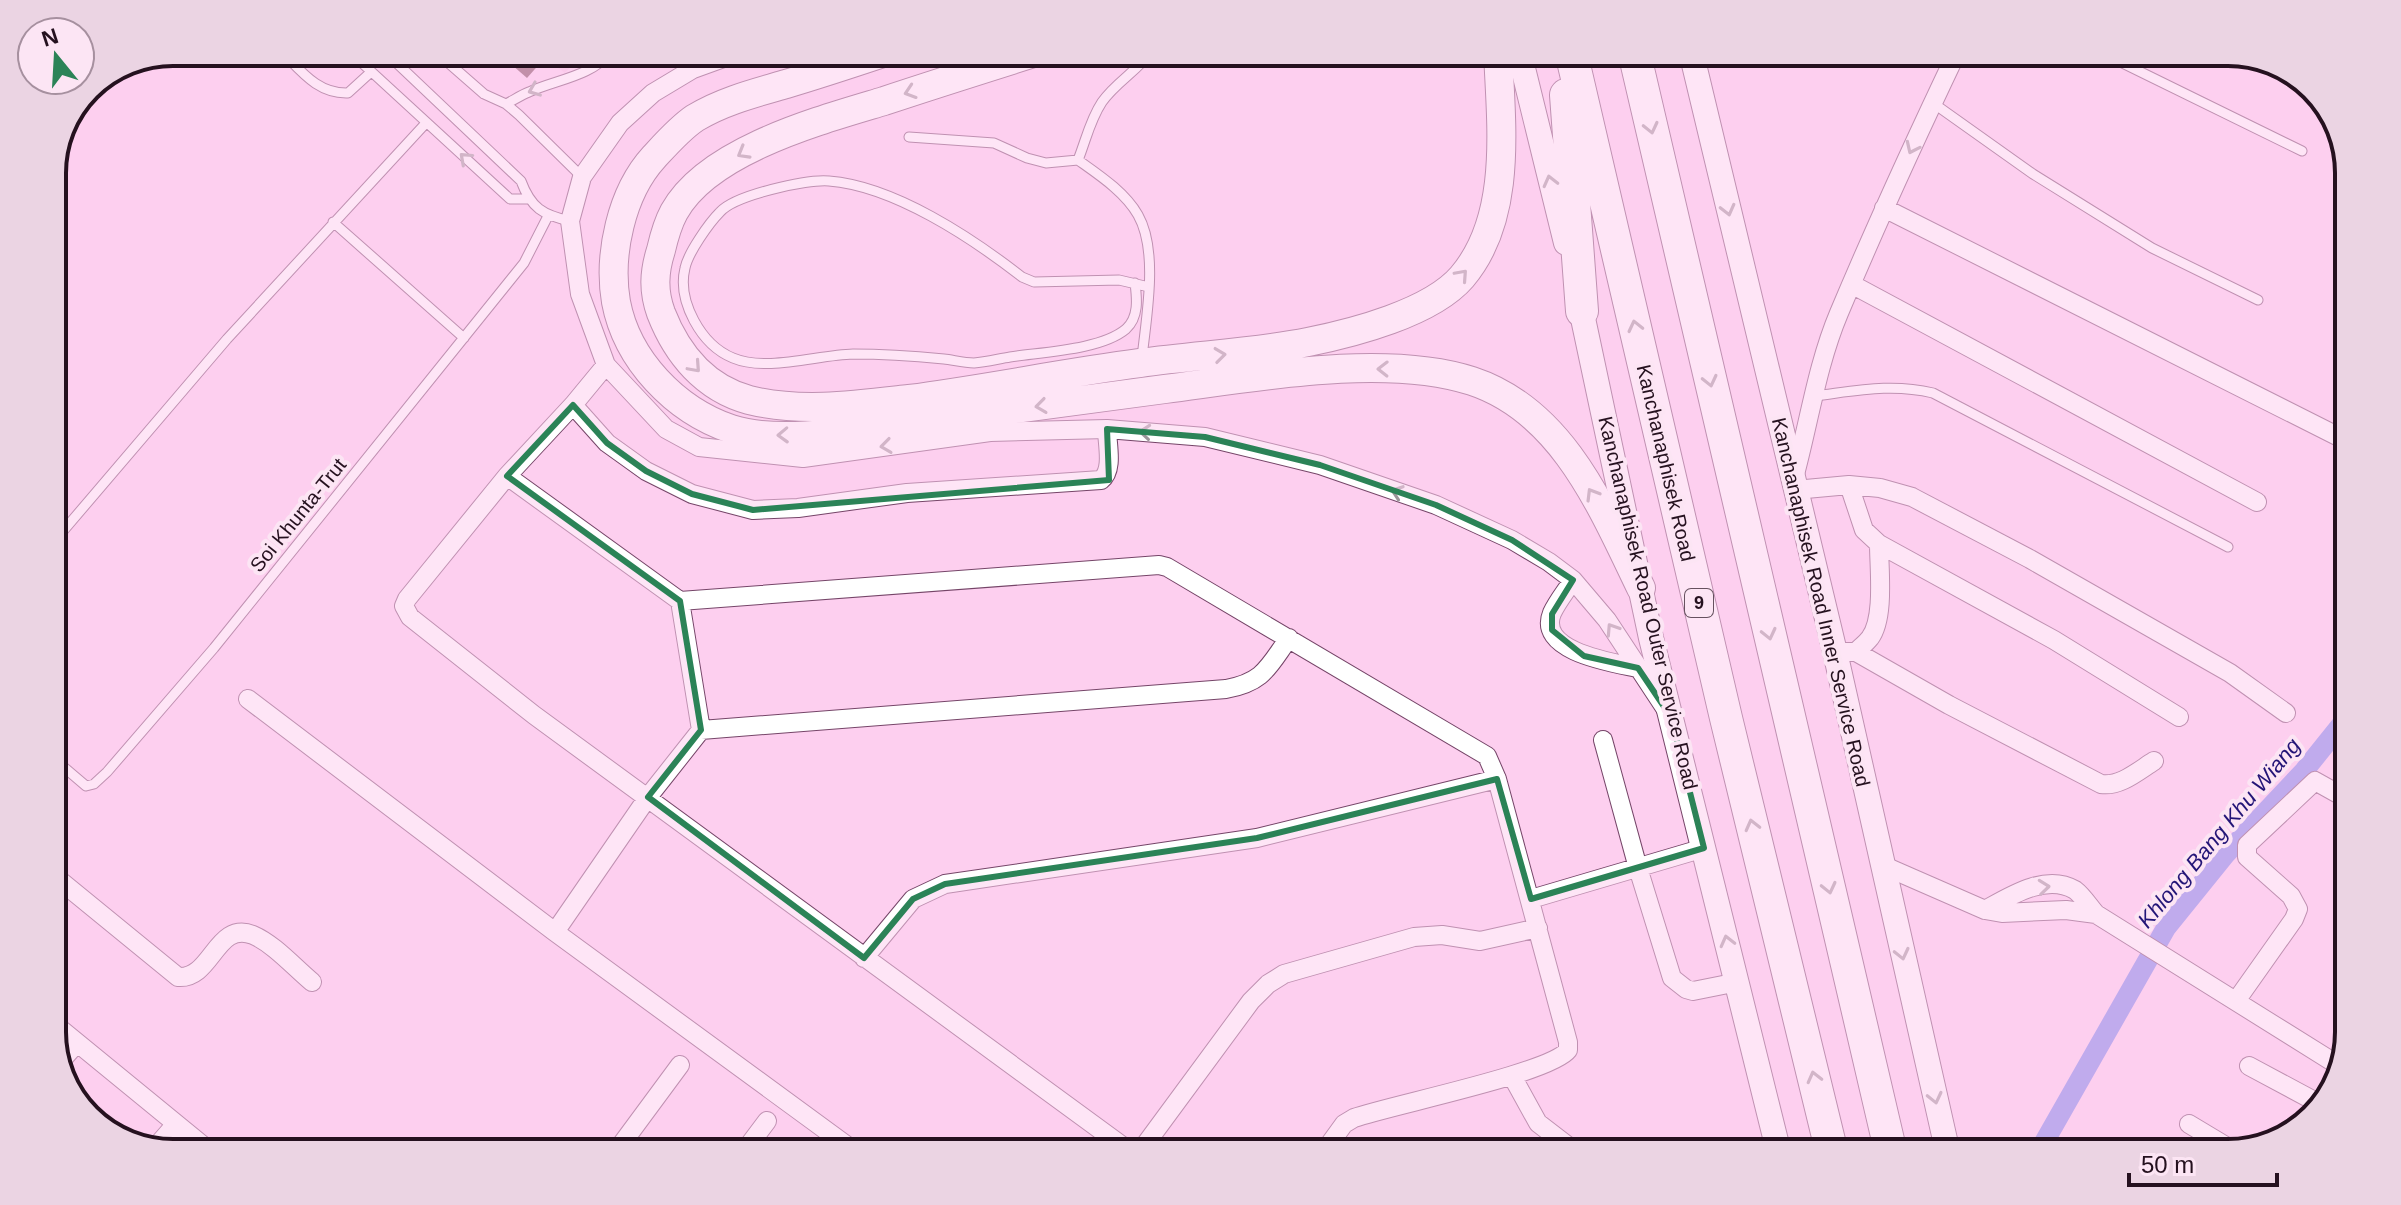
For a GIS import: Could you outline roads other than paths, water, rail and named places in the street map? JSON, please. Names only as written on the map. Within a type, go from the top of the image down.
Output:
[{"type":"highway","points":[[1568,66],[1567,133],[1578,229],[1582,311]]},
{"type":"highway","name":"Kanchanaphisek Road","points":[[1571,66],[1829,1139]]},
{"type":"highway","points":[[1637,66],[1888,1139]]},
{"type":"main road","points":[[842,66],[727,102],[693,120],[649,163],[635,182],[618,234],[614,277],[616,302],[623,327],[636,352],[650,373],[675,399],[733,429],[768,435],[834,433],[1219,381],[1386,368],[1439,374],[1469,380],[1505,394],[1551,431],[1612,528],[1641,588]]},
{"type":"main road","points":[[993,66],[814,123],[759,144],[722,165],[692,191],[675,210],[660,252],[655,295],[673,339],[704,377],[728,393],[753,401],[785,406],[855,406],[1142,363],[1309,342],[1378,323],[1426,304],[1460,280],[1483,247],[1495,207],[1500,163],[1498,66]]},
{"type":"main road","name":"Kanchanaphisek Road Outer Service Road","points":[[1522,66],[1582,311],[1671,717],[1776,1139]]},
{"type":"main road","name":"Kanchanaphisek Road Inner Service Road","points":[[1694,66],[1794,485],[1846,652],[1882,865],[1945,1139]]},
{"type":"main road","points":[[1709,66],[1710,136]]},
{"type":"street","points":[[701,66],[653,93],[620,123],[582,177],[570,221],[580,294],[606,365],[666,429],[699,447],[751,455],[803,458],[990,432],[1107,429],[1205,437],[1320,465],[1436,505],[1512,540],[1549,562],[1573,580],[1607,620],[1671,717]]},
{"type":"street","points":[[1950,66],[1838,315],[1814,396],[1794,485],[1880,488],[1912,497],[2030,559],[2230,673],[2286,713]]},
{"type":"street","points":[[1884,208],[2335,435]]},
{"type":"street","points":[[1853,285],[2257,502]]},
{"type":"street","points":[[606,365],[507,476],[407,599],[404,606],[407,613],[418,625],[534,715],[1113,1139]]},
{"type":"street","points":[[573,405],[607,443],[646,471],[692,494],[753,510],[798,508],[921,492],[1101,480],[1106,477],[1108,469],[1107,429]]},
{"type":"street","points":[[507,476],[680,601],[1159,565],[1180,573],[1487,756],[1497,779],[1531,899],[1568,1050],[1556,1060],[1512,1076],[1354,1118],[1344,1124],[1334,1139]]},
{"type":"street","points":[[1849,485],[1864,530],[1879,544],[2054,640],[2179,717]]},
{"type":"street","points":[[1846,652],[1871,637],[1875,627],[1879,544]]},
{"type":"street","points":[[1573,580],[1552,614],[1550,624],[1559,640],[1584,656],[1638,668]]},
{"type":"street","points":[[680,601],[701,730]]},
{"type":"street","points":[[555,932],[648,797],[701,730],[1226,689],[1252,683],[1260,677],[1289,638]]},
{"type":"street","points":[[1846,652],[2101,784],[2118,783],[2154,761]]},
{"type":"street","points":[[248,699],[555,932],[838,1139]]},
{"type":"street","points":[[1603,740],[1672,978],[1693,991],[1738,982]]},
{"type":"street","points":[[864,958],[913,899],[945,884],[1257,838],[1497,779]]},
{"type":"street","points":[[2236,1001],[2298,909],[2291,896],[2247,857],[2247,845],[2315,781],[2335,792]]},
{"type":"street","points":[[1531,899],[1704,848]]},
{"type":"street","points":[[1882,865],[1985,910],[2002,913],[2066,910],[2096,914]]},
{"type":"street","points":[[66,883],[178,977],[194,975],[205,967],[225,939],[243,933],[253,935],[312,982]]},
{"type":"street","points":[[1985,910],[2016,894],[2050,884],[2075,891],[2096,914],[2331,1061]]},
{"type":"street","points":[[1149,1139],[1251,1001],[1284,974],[1414,937],[1442,935],[1480,941],[1538,928]]},
{"type":"street","points":[[66,1034],[194,1139]]},
{"type":"street","points":[[68,1053],[77,1043]]},
{"type":"street","points":[[625,1139],[680,1065]]},
{"type":"street","points":[[2249,1066],[2311,1099]]},
{"type":"street","points":[[1512,1076],[1538,1123],[1559,1139]]},
{"type":"street","points":[[754,1139],[767,1121]]},
{"type":"street","points":[[2189,1124],[2214,1139]]},
{"type":"street","points":[[163,1138],[175,1125]]},
{"type":"lane","points":[[297,66],[320,88],[332,94],[348,93],[371,72]]},
{"type":"lane","points":[[365,66],[510,199],[528,199]]},
{"type":"lane","points":[[400,66],[521,181],[528,199],[548,216],[570,221]]},
{"type":"lane","points":[[452,66],[484,94],[506,104],[582,177]]},
{"type":"lane","points":[[506,104],[528,92],[597,66]]},
{"type":"lane","points":[[1078,160],[1092,119],[1104,99],[1141,66]]},
{"type":"lane","points":[[2129,66],[2302,151]]},
{"type":"lane","points":[[1933,103],[2033,174],[2152,248],[2258,300]]},
{"type":"lane","points":[[66,528],[227,339],[426,123]]},
{"type":"lane","points":[[909,137],[994,143],[1046,163],[1078,160],[1120,193],[1140,216],[1147,239],[1149,287],[1142,363]]},
{"type":"lane","points":[[1135,283],[1135,315],[1128,328],[1107,340],[974,363],[871,354],[753,363],[730,357],[709,341],[698,326],[686,303],[685,266],[700,236],[721,210],[767,192],[825,181],[860,187],[917,210],[967,236],[1022,277],[1034,282],[1119,280],[1135,283],[1149,287]]},
{"type":"lane","name":"Soi Khunta-Trut","points":[[66,769],[86,786],[94,784],[107,772],[214,648],[524,263],[548,216]]},
{"type":"lane","points":[[333,222],[464,338]]},
{"type":"lane","points":[[1814,396],[1895,387],[1933,393],[2228,547]]},
{"type":"waterway","name":"Khlong Bang Khu Wiang","points":[[2046,1139],[2166,928],[2225,855],[2304,771],[2335,732]]}]
